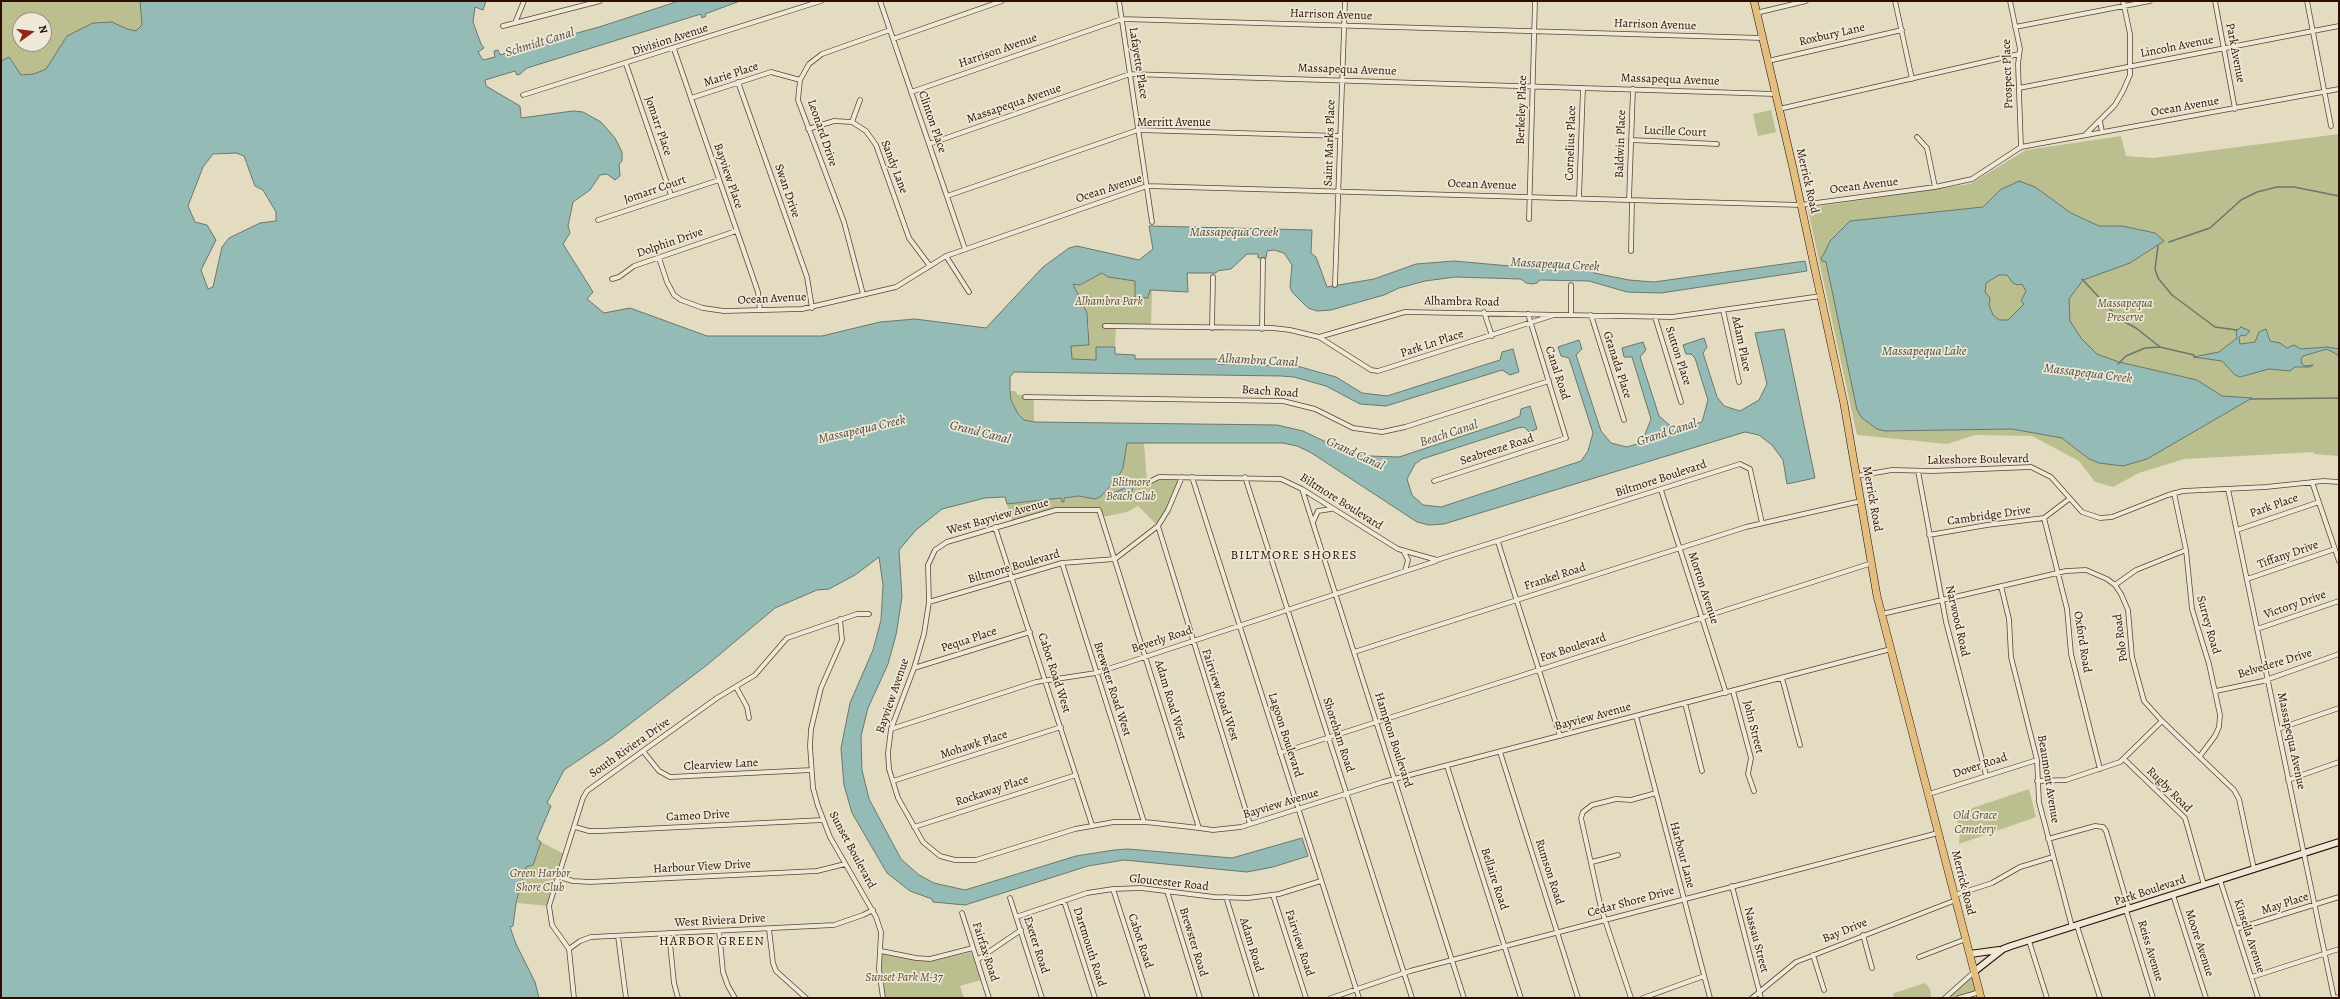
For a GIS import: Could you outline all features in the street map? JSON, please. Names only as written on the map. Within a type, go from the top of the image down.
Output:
[{"type":"main road","name":"Merrick Road","points":[[1754,1],[1821,296],[1857,476],[1882,614],[1981,995]]},
{"type":"main road","name":"Park Boulevard","points":[[1975,971],[2003,949],[2339,842]]},
{"type":"main road","points":[[1970,954],[2003,949]]},
{"type":"street","points":[[515,23],[524,1]]},
{"type":"street","points":[[503,26],[600,1]]},
{"type":"street","name":"Division Avenue","points":[[523,95],[674,49],[821,1]]},
{"type":"street","name":"Clinton Place","points":[[880,1],[965,249]]},
{"type":"street","points":[[893,39],[1002,1]]},
{"type":"street","name":"Lafayette Place","points":[[1119,1],[1152,222]]},
{"type":"street","name":"Saint Marks Place","points":[[1335,285],[1345,1]]},
{"type":"street","name":"Berkeley Place","points":[[1529,219],[1535,1]]},
{"type":"street","points":[[1756,13],[1806,1]]},
{"type":"street","points":[[1895,1],[1912,79]]},
{"type":"street","name":"Prospect Place","points":[[2010,1],[2019,54],[2018,64],[2021,147]]},
{"type":"street","points":[[2015,27],[2123,4],[2150,1]]},
{"type":"street","name":"Park Avenue","points":[[2215,1],[2235,109]]},
{"type":"street","points":[[2307,1],[2331,126]]},
{"type":"street","points":[[2085,135],[2100,121],[2121,95],[2131,66],[2130,34],[2123,4]]},
{"type":"street","name":"Harrison Avenue","points":[[911,92],[1122,19],[1762,38]]},
{"type":"street","name":"Lincoln Avenue","points":[[2019,88],[2339,26]]},
{"type":"street","name":"Leonard Drive","points":[[863,294],[844,222],[798,100],[800,80],[809,64],[822,54],[890,30]]},
{"type":"street","name":"Roxbury Lane","points":[[1768,61],[1902,30]]},
{"type":"street","name":"Bayview Place","points":[[674,49],[758,292],[760,310]]},
{"type":"street","points":[[1779,109],[2019,54]]},
{"type":"street","name":"Jomarr Place","points":[[626,64],[671,195]]},
{"type":"street","name":"Marie Place","points":[[691,98],[771,72],[800,80]]},
{"type":"street","name":"Massapequa Avenue","points":[[929,144],[1130,74],[1775,94]]},
{"type":"street","name":"Swan Drive","points":[[738,82],[807,277],[812,308]]},
{"type":"street","name":"Cornelius Place","points":[[1579,198],[1583,88]]},
{"type":"street","name":"Baldwin Place","points":[[1631,251],[1630,200],[1633,89]]},
{"type":"street","name":"Ocean Avenue","points":[[659,258],[670,290],[681,300],[715,311],[812,308],[899,285],[946,256],[1147,186],[1801,205],[1935,187],[1972,179],[2021,147],[2339,89]]},
{"type":"street","points":[[808,129],[834,121],[852,122],[860,100]]},
{"type":"street","points":[[2100,121],[2102,132]]},
{"type":"street","name":"Sandy Lane","points":[[852,122],[866,131],[876,145],[909,238],[930,266]]},
{"type":"street","name":"Merritt Avenue","points":[[947,196],[1138,130],[1340,136]]},
{"type":"street","points":[[1917,137],[1927,148],[1935,187]]},
{"type":"street","name":"Lucille Court","points":[[1631,140],[1717,144]]},
{"type":"street","name":"Jomarr Court","points":[[598,220],[719,180]]},
{"type":"street","name":"Dolphin Drive","points":[[612,279],[619,277],[634,266],[736,231]]},
{"type":"street","points":[[946,256],[969,292]]},
{"type":"street","points":[[1262,329],[1263,260]]},
{"type":"street","points":[[1212,328],[1213,277]]},
{"type":"street","points":[[1571,285],[1571,315]]},
{"type":"street","name":"Alhambra Road","points":[[1318,337],[1405,312],[1484,312],[1672,317],[1821,296]]},
{"type":"street","name":"Adam Place","points":[[1723,310],[1739,382]]},
{"type":"street","points":[[1484,312],[1492,336]]},
{"type":"street","name":"Canal Road","points":[[1528,314],[1566,438]]},
{"type":"street","name":"Park Ln Place","points":[[1318,337],[1371,370],[1378,371],[1492,336],[1557,314]]},
{"type":"street","name":"Granada Place","points":[[1591,315],[1624,420]]},
{"type":"street","name":"Sutton Place","points":[[1655,317],[1682,402]]},
{"type":"street","points":[[1105,326],[1290,330],[1318,337]]},
{"type":"street","name":"Beach Road","points":[[1025,397],[1283,401],[1316,409],[1354,428],[1382,432],[1405,427],[1549,381]]},
{"type":"street","name":"Seabreeze Road","points":[[1434,481],[1566,438]]},
{"type":"street","name":"Biltmore Boulevard","points":[[1151,481],[1159,477],[1245,477],[1281,479],[1302,489],[1332,509],[1404,552],[1437,560],[1498,542],[1740,464],[1750,469],[1762,523]]},
{"type":"street","name":"Lakeshore Boulevard","points":[[1857,476],[1892,470],[1918,471],[2031,467],[2051,477],[2069,499],[2086,515],[2104,518],[2174,493],[2192,490],[2228,489],[2312,482],[2339,482]]},
{"type":"street","name":"Narwood Road","points":[[1918,471],[1941,600],[1986,775]]},
{"type":"street","points":[[1115,559],[1158,526],[1168,510],[1182,477]]},
{"type":"street","name":"Lagoon Boulevard","points":[[1192,477],[1359,998]]},
{"type":"street","name":"Shoreham Road","points":[[1245,477],[1412,998]]},
{"type":"street","points":[[2312,482],[2339,561]]},
{"type":"street","name":"Hampton Boulevard","points":[[1302,489],[1464,998]]},
{"type":"street","name":"Massapequa Avenue","points":[[2228,489],[2334,998]]},
{"type":"street","name":"Morton Avenue","points":[[1660,490],[1726,693]]},
{"type":"street","name":"Surrey Road","points":[[2174,493],[2186,550],[2192,610],[2216,691],[2220,715],[2219,727],[2213,740],[2200,756]]},
{"type":"street","name":"Cambridge Drive","points":[[1929,535],[1987,525],[2044,518],[2069,499]]},
{"type":"street","points":[[1762,523],[1861,501]]},
{"type":"street","name":"Park Place","points":[[2237,530],[2319,502]]},
{"type":"street","points":[[1313,522],[1318,511],[1332,509]]},
{"type":"street","name":"West Bayview Avenue","points":[[929,602],[928,565],[935,550],[947,542],[1056,510],[1099,510]]},
{"type":"street","name":"Adam Road West","points":[[1099,510],[1199,828]]},
{"type":"street","name":"Oxford Road","points":[[2044,518],[2066,609],[2071,654],[2100,769]]},
{"type":"street","name":"Frankel Road","points":[[1354,652],[1762,523]]},
{"type":"street","name":"Fairview Road West","points":[[1158,526],[1192,641],[1250,824]]},
{"type":"street","name":"Cabot Road West","points":[[995,527],[1092,825]]},
{"type":"street","points":[[1498,542],[1560,736]]},
{"type":"street","name":"Tiffany Drive","points":[[2247,579],[2335,549]]},
{"type":"street","points":[[1882,614],[2058,573],[2086,570],[2102,576],[2115,585],[2136,570],[2186,550]]},
{"type":"street","points":[[1404,552],[1408,560],[1405,571]]},
{"type":"street","name":"Biltmore Boulevard","points":[[929,602],[1012,576],[1062,563],[1115,559]]},
{"type":"street","name":"Beverly Road","points":[[891,729],[1046,680],[1096,673],[1437,560]]},
{"type":"street","name":"Brewster Road West","points":[[1062,563],[1144,822]]},
{"type":"street","name":"Fox Boulevard","points":[[1280,752],[1872,563]]},
{"type":"street","name":"Polo Road","points":[[2115,585],[2128,610],[2132,656],[2142,696],[2148,706],[2162,721],[2227,782],[2239,799],[2254,869]]},
{"type":"street","name":"Beaumont Avenue","points":[[2001,586],[2009,619],[2011,657],[2037,760],[2039,802],[2053,857],[2100,998]]},
{"type":"street","name":"Victory Drive","points":[[2257,628],[2339,601]]},
{"type":"street","name":"Bayview Avenue","points":[[929,602],[924,634],[914,668],[891,729],[888,753],[898,798],[923,842],[932,851],[948,859],[964,861],[976,860],[1092,825],[1144,822],[1224,830],[1250,824],[1394,779],[1891,649]]},
{"type":"street","name":"South Riviera Drive","points":[[569,949],[555,931],[549,911],[550,903],[583,798],[588,791],[717,698],[761,670],[787,638],[857,614],[869,614]]},
{"type":"street","name":"Sunset Boulevard","points":[[840,619],[842,640],[821,688],[812,721],[810,746],[813,788],[823,820],[845,864],[873,910],[881,932],[879,969],[883,998]]},
{"type":"street","name":"Pequa Place","points":[[914,668],[1030,632]]},
{"type":"street","name":"Belvedere Drive","points":[[2216,691],[2268,678],[2339,654]]},
{"type":"street","points":[[1782,678],[1800,745]]},
{"type":"street","points":[[736,687],[747,707],[749,718]]},
{"type":"street","name":"John Street","points":[[1733,691],[1751,758],[1748,774],[1754,792]]},
{"type":"street","points":[[1685,703],[1702,770]]},
{"type":"street","points":[[2278,729],[2339,708]]},
{"type":"street","name":"Harbour Lane","points":[[1636,716],[1710,998]]},
{"type":"street","points":[[2037,781],[2066,780],[2100,769],[2124,759],[2162,721]]},
{"type":"street","name":"Mohawk Place","points":[[893,781],[1061,727]]},
{"type":"street","name":"Clearview Lane","points":[[643,751],[659,772],[670,777],[811,770]]},
{"type":"street","name":"Rumson Road","points":[[1500,752],[1578,998]]},
{"type":"street","name":"Rugby Road","points":[[2124,759],[2185,818],[2204,885]]},
{"type":"street","name":"Dover Road","points":[[1929,794],[2037,760]]},
{"type":"street","points":[[2288,780],[2339,762]]},
{"type":"street","name":"Bellaire Road","points":[[1447,766],[1521,998]]},
{"type":"street","name":"Rockaway Place","points":[[914,827],[1076,775]]},
{"type":"street","points":[[1631,998],[1594,883],[1592,862],[1581,818],[1586,808],[1599,802],[1616,799],[1631,800],[1656,793]]},
{"type":"street","name":"Cameo Drive","points":[[575,827],[589,831],[600,831],[823,820]]},
{"type":"street","name":"Reiss Avenue","points":[[2048,839],[2095,826],[2103,827],[2106,831],[2154,998]]},
{"type":"street","name":"Cedar Shore Drive","points":[[1331,998],[1404,973],[1939,833]]},
{"type":"street","points":[[1592,862],[1618,855]]},
{"type":"street","name":"Bay Drive","points":[[1752,998],[1796,962],[1992,883],[2020,867],[2053,857]]},
{"type":"street","name":"Harbour View Drive","points":[[559,877],[573,881],[606,881],[817,871],[845,864]]},
{"type":"street","name":"Kinsella Avenue","points":[[2220,880],[2258,998]]},
{"type":"street","name":"Gloucester Road","points":[[1016,917],[1087,893],[1113,889],[1141,888],[1226,897],[1273,895],[1321,881]]},
{"type":"street","name":"Nassau Street","points":[[1732,886],[1761,998]]},
{"type":"street","name":"Cabot Road","points":[[1113,889],[1148,998]]},
{"type":"street","name":"Brewster Road","points":[[1166,891],[1200,998]]},
{"type":"street","name":"Fairview Road","points":[[1273,895],[1306,998]]},
{"type":"street","name":"Moore Avenue","points":[[2173,895],[2206,998]]},
{"type":"street","name":"Adam Road","points":[[1226,897],[1257,998]]},
{"type":"street","name":"May Place","points":[[2236,929],[2339,897]]},
{"type":"street","name":"Exeter Road","points":[[1010,898],[1042,998]]},
{"type":"street","name":"Dartmouth Road","points":[[1064,901],[1095,998]]},
{"type":"street","name":"West Riviera Drive","points":[[569,949],[587,938],[834,925],[873,910]]},
{"type":"street","name":"Fairfax Road","points":[[962,913],[989,998]]},
{"type":"street","points":[[769,929],[773,963],[776,971],[806,998]]},
{"type":"street","points":[[977,960],[1021,930]]},
{"type":"street","points":[[719,931],[723,972],[728,986],[735,998]]},
{"type":"street","points":[[669,933],[674,983],[678,998]]},
{"type":"street","points":[[1863,935],[1872,968]]},
{"type":"street","points":[[618,936],[626,998]]},
{"type":"street","points":[[1919,956],[1966,939]]},
{"type":"street","points":[[2029,941],[2047,998]]},
{"type":"street","points":[[881,951],[916,958],[930,959],[974,948]]},
{"type":"street","points":[[569,949],[574,998]]},
{"type":"street","points":[[2252,977],[2339,949]]},
{"type":"street","points":[[1813,955],[1824,990]]},
{"type":"street","points":[[1945,998],[1975,971]]},
{"type":"street","points":[[1643,998],[1704,976]]},
{"type":"street","points":[[1959,998],[1981,995]]},
{"type":"street","points":[[2334,998],[2339,996]]},
{"type":"green space","points":[[1,1],[167,1],[165,91],[1,141]]},
{"type":"green space","points":[[1771,110],[1776,132],[1758,136],[1753,114]]},
{"type":"green space","name":"Massapequa Preserve","points":[[2339,134],[2339,456],[2314,454],[2314,452],[2184,459],[2139,473],[2113,487],[2095,482],[2079,461],[2032,436],[1975,435],[1947,444],[1857,435],[1808,210],[1813,207],[1970,184],[2026,150],[2121,136],[2126,156],[2153,158]]},
{"type":"green space","name":"Alhambra Park","points":[[1102,273],[1108,277],[1135,281],[1152,290],[1151,327],[1116,327],[1115,347],[1096,347],[1096,360],[1071,359],[1071,345],[1087,346],[1089,327],[1087,313],[1072,284],[1081,285]]},
{"type":"green space","points":[[1010,391],[1015,391],[1018,395],[1034,396],[1034,422],[1024,420],[1018,414],[1011,400]]},
{"type":"green space","name":"Blitmore Beach Club","points":[[1127,443],[1144,443],[1147,482],[1156,479],[1181,478],[1164,516],[1157,525],[1138,506],[1127,512],[1103,517],[1099,509],[1056,510],[1012,521],[1007,504],[1062,498],[1062,502],[1064,498],[1079,496],[1095,499],[1107,491],[1118,479],[1123,468]]},
{"type":"green space","name":"Old Grace Cemetery","points":[[2029,789],[2036,817],[1959,844],[1960,832],[1955,814]]},
{"type":"green space","name":"Green Harbor Shore Club","points":[[541,842],[566,855],[549,906],[517,903],[526,866],[533,865]]},
{"type":"green space","name":"Sunset Park M-37","points":[[971,952],[981,980],[960,986],[964,998],[885,998],[881,968],[883,953],[916,960],[932,961]]},
{"type":"green space","points":[[1974,972],[1979,991],[1957,998],[1946,998]]},
{"type":"green space","points":[[1925,983],[1930,989],[1931,998],[1893,998],[1894,993]]},
{"type":"water","name":"Grand Canal","points":[[140,1],[486,1],[483,10],[475,7],[473,22],[481,44],[484,48],[478,52],[483,60],[495,57],[494,51],[498,50],[500,55],[515,50],[515,48],[518,47],[519,49],[599,27],[679,1],[740,1],[705,14],[706,16],[702,18],[701,14],[527,68],[517,75],[515,71],[485,80],[486,86],[520,106],[521,118],[573,111],[583,112],[601,122],[615,138],[622,152],[622,161],[619,164],[620,176],[615,180],[607,174],[600,175],[590,190],[573,202],[568,226],[570,233],[563,244],[593,292],[587,299],[604,313],[630,308],[707,336],[822,336],[880,322],[915,319],[986,328],[1043,267],[1069,248],[1077,246],[1139,260],[1153,249],[1149,226],[1312,230],[1311,253],[1316,257],[1327,287],[1374,279],[1416,264],[1454,261],[1521,267],[1521,264],[1551,264],[1574,269],[1575,266],[1595,269],[1594,273],[1629,280],[1654,282],[1805,261],[1807,271],[1661,293],[1627,292],[1589,281],[1540,280],[1537,283],[1532,284],[1526,283],[1521,279],[1455,277],[1425,281],[1399,288],[1384,295],[1331,310],[1317,311],[1308,308],[1292,292],[1290,287],[1292,265],[1284,253],[1274,250],[1267,251],[1266,258],[1258,258],[1258,254],[1247,254],[1231,269],[1217,271],[1216,273],[1187,273],[1188,292],[1150,290],[1148,298],[1135,297],[1135,281],[1108,277],[1102,273],[1080,285],[1073,284],[1087,313],[1089,345],[1071,346],[1072,359],[1096,360],[1096,347],[1115,347],[1115,354],[1135,355],[1135,359],[1217,359],[1217,364],[1297,366],[1336,377],[1362,393],[1387,396],[1500,360],[1502,352],[1513,349],[1519,372],[1510,375],[1502,370],[1386,406],[1360,404],[1326,386],[1294,377],[1281,376],[1014,372],[1010,377],[1010,391],[1011,400],[1018,414],[1024,420],[1034,422],[1277,425],[1303,431],[1347,452],[1369,456],[1399,457],[1511,420],[1520,416],[1521,409],[1530,406],[1537,429],[1529,432],[1524,427],[1518,428],[1422,459],[1415,464],[1407,479],[1412,495],[1423,505],[1441,507],[1581,461],[1588,451],[1593,433],[1569,358],[1561,356],[1558,347],[1579,340],[1582,349],[1576,355],[1601,431],[1611,443],[1627,447],[1637,444],[1644,437],[1651,419],[1632,357],[1624,357],[1622,348],[1643,342],[1646,350],[1640,357],[1659,416],[1673,428],[1683,428],[1702,422],[1708,400],[1695,358],[1691,354],[1686,354],[1683,345],[1704,338],[1707,347],[1703,353],[1717,397],[1724,406],[1740,411],[1759,400],[1767,384],[1755,333],[1784,329],[1815,478],[1787,484],[1783,460],[1772,445],[1759,435],[1745,432],[1444,524],[1429,525],[1417,522],[1310,452],[1297,446],[1283,443],[1127,443],[1123,468],[1117,479],[1100,497],[1095,499],[1079,496],[1064,498],[1064,502],[1062,502],[1061,498],[1007,504],[1005,497],[985,498],[942,509],[916,530],[899,550],[902,597],[896,635],[888,664],[868,708],[861,736],[862,770],[869,799],[901,859],[919,875],[934,883],[965,890],[1076,856],[1114,850],[1128,849],[1232,858],[1302,838],[1308,856],[1273,867],[1247,872],[1124,860],[1088,866],[965,905],[933,902],[932,899],[910,891],[887,873],[852,813],[844,785],[841,748],[850,703],[873,650],[881,620],[883,585],[879,557],[855,575],[829,589],[817,590],[775,608],[707,665],[610,739],[564,770],[547,803],[551,806],[537,839],[541,842],[533,865],[526,867],[516,903],[513,926],[510,927],[516,944],[535,982],[539,998],[1,998],[1,61],[9,57],[21,75],[34,74],[46,69],[67,36],[93,23],[112,22],[127,29],[136,31],[142,25]],"holes":[[[236,153],[244,156],[255,186],[263,190],[276,212],[276,221],[260,223],[229,238],[222,247],[213,287],[208,289],[201,270],[216,240],[207,225],[195,222],[188,206],[203,167],[213,154]]]},
{"type":"water","name":"Massapequa Lake","points":[[2019,181],[2035,187],[2071,213],[2099,226],[2122,226],[2155,233],[2164,241],[2130,263],[2083,280],[2069,299],[2070,321],[2081,338],[2097,354],[2119,362],[2197,380],[2222,396],[2252,398],[2147,459],[2123,466],[2099,463],[2089,459],[2062,438],[2012,429],[1885,431],[1877,429],[1862,418],[1857,410],[1826,262],[1822,261],[1821,258],[1830,241],[1850,221],[1983,207],[2000,190]],"holes":[[[1999,275],[2007,275],[2013,283],[2017,285],[2022,284],[2026,291],[2021,301],[2024,304],[2008,320],[1999,320],[1993,315],[1989,305],[1990,298],[1985,292],[1986,283]]]},
{"type":"water","points":[[2241,327],[2250,331],[2245,336],[2241,335],[2239,338],[2240,344],[2255,342],[2259,332],[2266,329],[2270,341],[2280,343],[2287,348],[2294,345],[2301,349],[2327,347],[2339,349],[2339,360],[2338,355],[2327,349],[2303,356],[2301,359],[2302,364],[2305,366],[2313,365],[2310,367],[2295,367],[2290,371],[2269,369],[2240,377],[2235,375],[2222,361],[2193,357],[2219,352],[2237,338],[2236,331]]},
{"type":"water","points":[[1125,482],[1134,485],[1129,499],[1121,497],[1115,499],[1113,493],[1123,489]]},
{"type":"waterway","points":[[2169,242],[2210,228],[2241,200],[2257,192],[2277,187],[2294,187],[2339,196]]},
{"type":"waterway","points":[[2158,246],[2155,269],[2158,278],[2172,295],[2215,327],[2237,330]]},
{"type":"waterway","points":[[2082,279],[2119,319],[2136,328],[2160,347]]},
{"type":"waterway","points":[[2118,364],[2126,356],[2145,348],[2160,347],[2194,355]]},
{"type":"waterway","name":"Massapequa Creek","points":[[2251,399],[2339,398]]},
{"type":"district","name":"BILTMORE SHORES","points":[[1294,556]]},
{"type":"district","name":"HARBOR GREEN","points":[[712,942]]},
{"type":"water label","name":"Schmidt Canal","points":[[540,43]]},
{"type":"water label","name":"Alhambra Canal","points":[[1258,361]]},
{"type":"water label","name":"Beach Canal","points":[[1449,434]]}]
